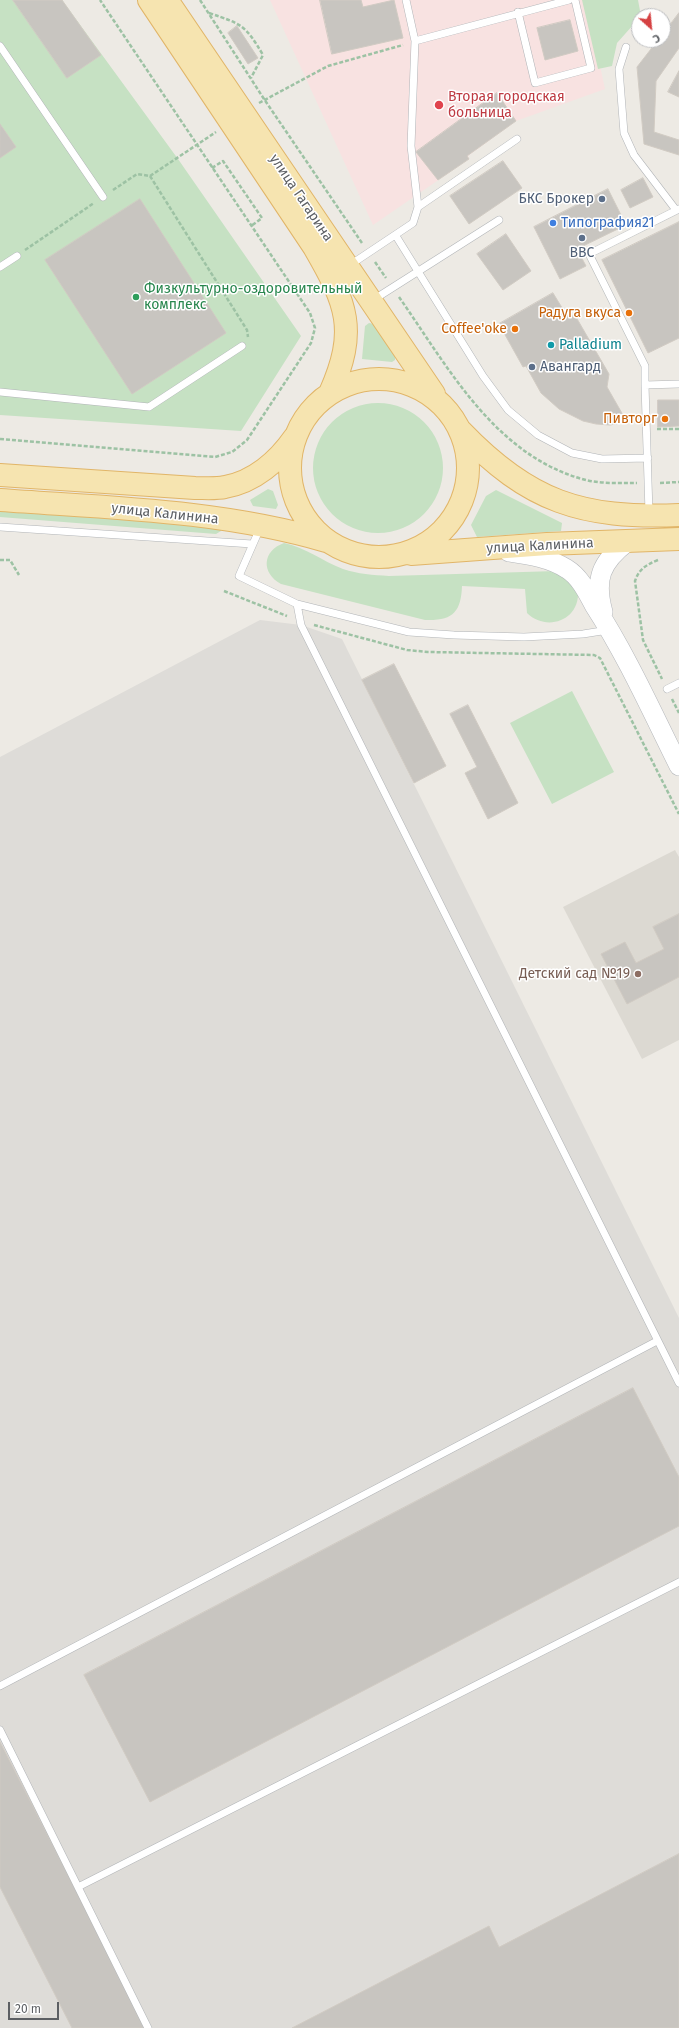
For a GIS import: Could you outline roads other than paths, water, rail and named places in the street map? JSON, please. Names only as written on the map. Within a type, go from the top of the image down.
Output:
[{"type":"main road","name":"улица Гагарина","points":[[149,0],[314,247],[335,282],[344,308],[346,347],[341,369],[330,393]]},
{"type":"main road","name":"улица Гагарина","points":[[167,0],[436,397],[459,428]]},
{"type":"main road","points":[[330,393],[354,383],[374,379],[397,380],[418,386],[436,397]]},
{"type":"main road","name":"улица Калинина","points":[[0,475],[195,488],[226,487],[251,477],[269,466],[285,452],[312,410],[330,393]]},
{"type":"main road","points":[[298,432],[291,457],[291,480],[296,499],[303,515],[315,530],[344,550],[361,555],[380,557],[401,554],[426,543],[443,530],[454,515],[464,494],[467,471],[466,457],[459,428]]},
{"type":"main road","points":[[459,428],[485,456],[504,472],[525,486],[546,496],[574,506],[610,514],[649,516],[679,515]]},
{"type":"main road","name":"улица Калинина","points":[[0,500],[164,512],[257,535],[283,528],[329,541]]},
{"type":"main road","name":"улица Калинина","points":[[401,554],[485,550],[546,544],[679,539]]},
{"type":"street","points":[[610,630],[600,598],[599,585],[601,574],[606,562],[614,552],[627,542]]},
{"type":"street","points":[[485,550],[533,555],[567,569],[580,581],[610,630],[679,766]]},
{"type":"lane","points":[[348,266],[396,236],[413,223],[418,207],[411,146],[415,41],[406,0]]},
{"type":"lane","points":[[415,41],[518,12],[568,0]]},
{"type":"lane","points":[[518,12],[535,83],[591,68],[575,0]]},
{"type":"lane","points":[[0,46],[103,197]]},
{"type":"lane","points":[[626,47],[620,69],[624,132],[634,155],[677,209],[589,254],[645,366],[649,516]]},
{"type":"lane","points":[[418,207],[517,139]]},
{"type":"lane","points":[[371,301],[499,220]]},
{"type":"lane","points":[[396,236],[484,376],[508,410],[538,436],[572,453],[602,459],[648,458]]},
{"type":"lane","points":[[0,267],[16,256]]},
{"type":"lane","points":[[0,392],[149,407],[242,346]]},
{"type":"lane","points":[[646,385],[679,384]]},
{"type":"lane","points":[[0,527],[257,535],[239,576],[297,604],[409,632],[524,637],[583,634],[610,630]]},
{"type":"lane","points":[[297,604],[299,620],[679,1384]]},
{"type":"lane","points":[[667,689],[679,683]]},
{"type":"lane","points":[[0,1686],[657,1341]]},
{"type":"lane","points":[[78,1887],[679,1582]]},
{"type":"lane","points":[[0,1730],[148,2028]]},
{"type":"place","name":"Вторая городская больница","points":[[439,105]]},
{"type":"place","name":"БКС Брокер","points":[[602,199]]},
{"type":"place","name":"Типография21","points":[[553,223]]},
{"type":"place","name":"ВВС","points":[[582,238]]},
{"type":"place","name":"Физкультурно-оздоровительный комплекс","points":[[136,297]]},
{"type":"place","name":"Радуга вкуса","points":[[629,313]]},
{"type":"place","name":"Coffee'oke","points":[[515,329]]},
{"type":"place","name":"Palladium","points":[[551,345]]},
{"type":"place","name":"Авангард","points":[[532,367]]},
{"type":"place","name":"Пивторг","points":[[665,419]]},
{"type":"place","name":"Детский сад №19","points":[[638,974]]}]
